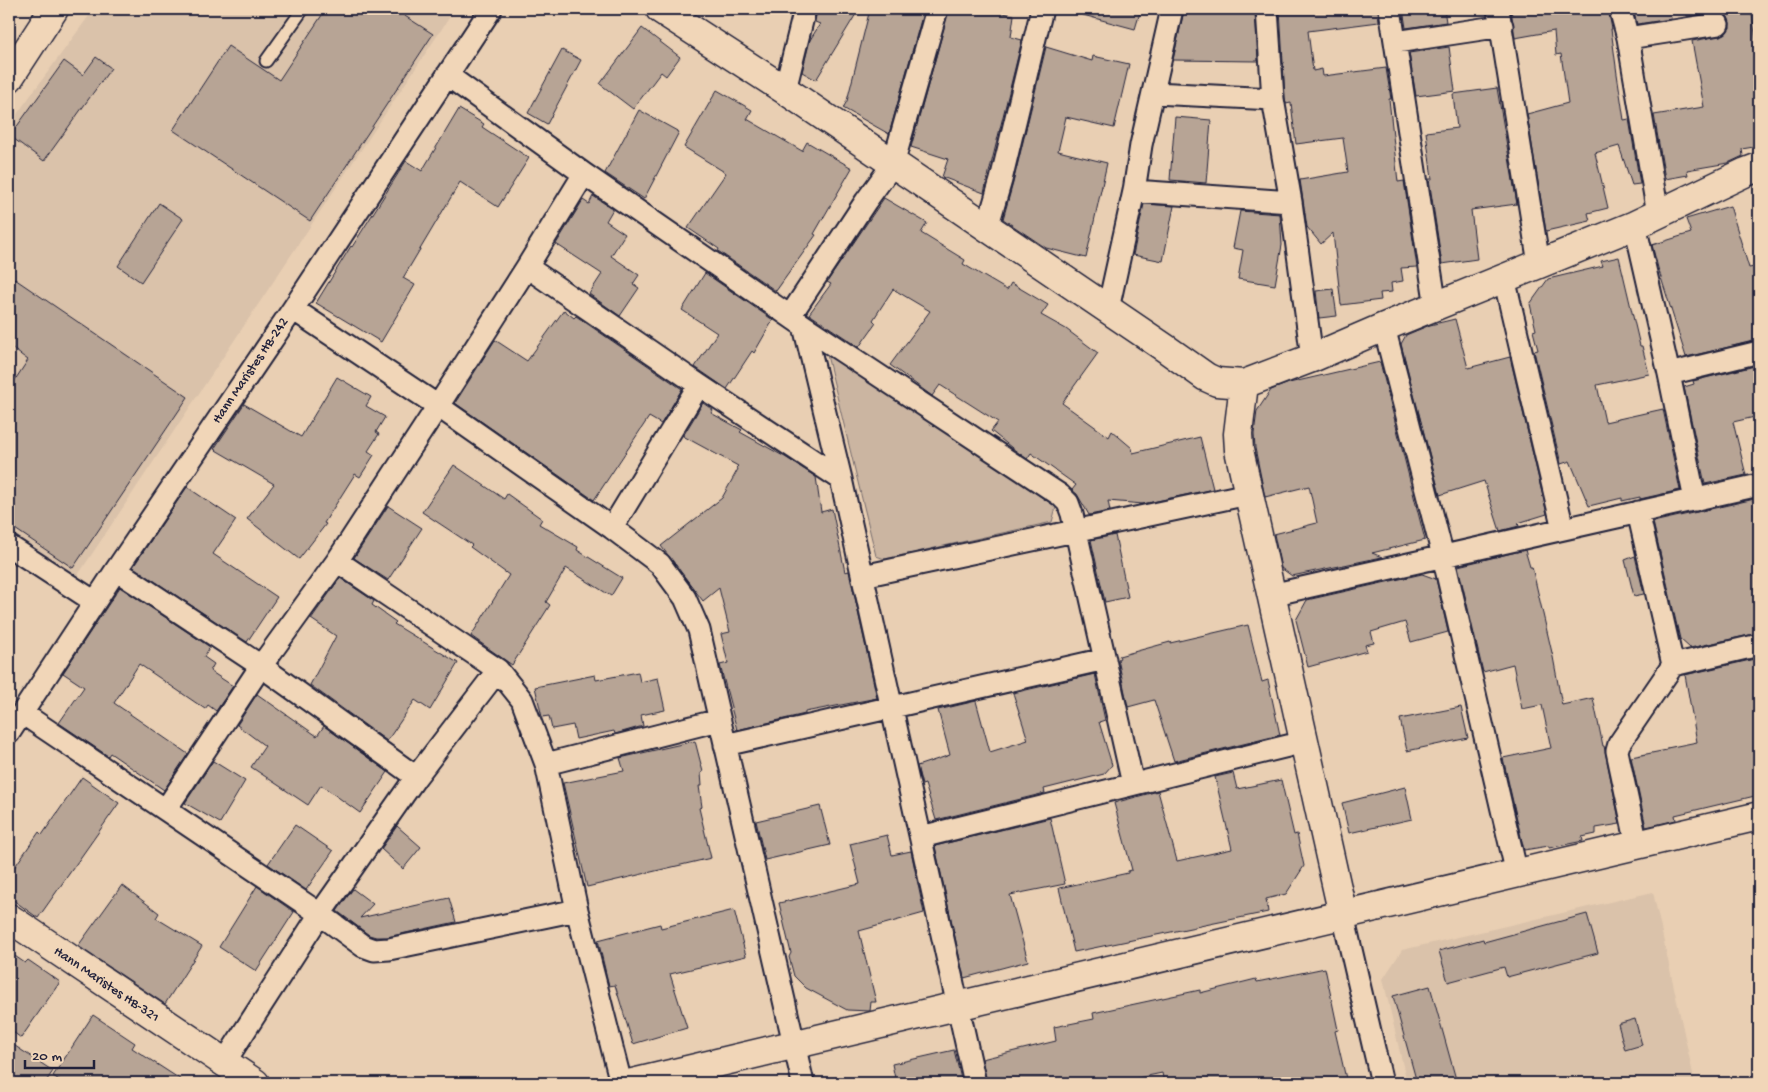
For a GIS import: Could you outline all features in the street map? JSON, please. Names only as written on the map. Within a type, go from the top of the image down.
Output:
[{"type":"street","name":"Hann Maristes HB-242","points":[[9,733],[491,9]]},
{"type":"street","points":[[785,90],[805,9]]},
{"type":"street","points":[[937,9],[893,164],[866,201],[797,321],[841,479],[975,1083]]},
{"type":"street","points":[[986,228],[1003,171],[1042,9]]},
{"type":"street","points":[[1108,309],[1134,191],[1141,145],[1172,9]]},
{"type":"street","points":[[1267,9],[1273,100],[1291,202],[1312,358]]},
{"type":"street","points":[[1390,9],[1436,307]]},
{"type":"street","points":[[1620,9],[1628,38],[1646,220],[1669,374],[1696,500]]},
{"type":"street","points":[[663,10],[785,90],[1206,377],[1217,382],[1244,384],[1312,358],[1384,326],[1436,307],[1646,220],[1759,167]]},
{"type":"street","points":[[9,78],[49,11]]},
{"type":"street","points":[[1396,42],[1500,17],[1539,264]]},
{"type":"street","points":[[1628,38],[1718,24]]},
{"type":"street","points":[[447,75],[584,174],[797,321],[1050,487],[1068,503],[1134,784]]},
{"type":"street","points":[[1154,92],[1273,100]]},
{"type":"street","points":[[166,810],[261,666],[337,561],[527,267],[584,174]]},
{"type":"street","points":[[1134,191],[1291,202]]},
{"type":"street","points":[[527,267],[841,479]]},
{"type":"street","points":[[1504,278],[1563,529]]},
{"type":"street","points":[[293,309],[438,406],[612,528],[660,564],[685,598],[699,630],[803,1083]]},
{"type":"street","points":[[1384,326],[1443,556],[1517,874]]},
{"type":"street","points":[[1669,374],[1759,352]]},
{"type":"street","points":[[1244,384],[1238,434],[1239,450],[1382,1083]]},
{"type":"street","points":[[612,528],[700,385]]},
{"type":"street","points":[[1271,595],[1759,485]]},
{"type":"street","points":[[863,576],[1248,494]]},
{"type":"street","points":[[1638,512],[1673,665]]},
{"type":"street","points":[[9,546],[95,602]]},
{"type":"street","points":[[337,561],[498,670],[522,700],[546,764],[577,910],[621,1083]]},
{"type":"street","points":[[116,570],[261,666],[416,777]]},
{"type":"street","points":[[1637,845],[1617,751],[1624,735],[1673,665],[1759,645]]},
{"type":"street","points":[[725,745],[1105,659]]},
{"type":"street","points":[[224,1062],[320,914],[416,777],[498,670]]},
{"type":"street","points":[[22,713],[320,914],[363,946],[374,950],[389,949],[577,910]]},
{"type":"street","points":[[546,764],[719,720]]},
{"type":"street","points":[[921,837],[1304,742]]},
{"type":"street","points":[[632,1083],[1759,816]]},
{"type":"street","name":"Hann Maristes HB-321","points":[[9,918],[255,1083]]},
{"type":"lane","points":[[266,61],[303,9]]},
{"type":"shaded area","points":[[94,9],[455,9],[76,578],[9,532],[9,125]]},
{"type":"shaded area","points":[[826,351],[1056,507],[1052,522],[885,559],[876,556]]},
{"type":"shaded area","points":[[1653,892],[1695,1083],[1407,1083],[1383,979],[1402,950]]},
{"type":"building","points":[[326,9],[394,9],[433,34],[310,221],[173,130],[228,46],[279,80]]},
{"type":"building","points":[[817,9],[859,9],[816,80],[802,72],[810,40],[820,24],[815,22]]},
{"type":"building","points":[[870,9],[924,9],[889,134],[843,108],[847,101]]},
{"type":"building","points":[[949,9],[981,9],[1014,15],[1011,37],[1022,40],[984,193],[942,177],[948,159],[911,147]]},
{"type":"building","points":[[1083,9],[1141,9],[1135,29],[1083,15]]},
{"type":"building","points":[[1280,9],[1378,9],[1379,22],[1308,31],[1313,71],[1322,69],[1323,76],[1386,68],[1391,99],[1389,99],[1398,182],[1404,181],[1417,267],[1401,268],[1403,281],[1391,283],[1392,292],[1380,293],[1381,300],[1341,305],[1333,233],[1321,244],[1307,227],[1300,180],[1348,172],[1343,138],[1296,144],[1291,103],[1286,104],[1285,98]]},
{"type":"building","points":[[1403,9],[1444,9],[1446,22],[1406,28]]},
{"type":"building","points":[[1511,9],[1608,9],[1624,120],[1629,119],[1640,184],[1632,185],[1619,146],[1595,153],[1608,208],[1588,213],[1590,221],[1546,231],[1527,114],[1568,103],[1561,54],[1556,55],[1554,31],[1515,38]]},
{"type":"building","points":[[1633,9],[1670,9],[1671,19],[1637,24]]},
{"type":"building","points":[[1686,9],[1751,9],[1759,57],[1759,146],[1742,149],[1743,156],[1728,163],[1687,170],[1688,175],[1665,179],[1654,115],[1704,107],[1692,41],[1720,36],[1730,28],[1728,17],[1723,13],[1716,12],[1687,16]]},
{"type":"building","points":[[1184,11],[1255,13],[1258,61],[1173,60]]},
{"type":"building","points":[[642,28],[680,57],[666,76],[661,72],[633,109],[600,84]]},
{"type":"building","points":[[1046,47],[1092,61],[1093,56],[1129,64],[1114,128],[1066,117],[1058,151],[1107,163],[1086,258],[1046,248],[1003,219]]},
{"type":"building","points":[[1449,47],[1455,91],[1416,96],[1409,53]]},
{"type":"building","points":[[562,50],[581,60],[547,124],[528,113]]},
{"type":"building","points":[[96,57],[111,68],[44,161],[10,136],[64,61],[83,75]]},
{"type":"building","points":[[1497,88],[1517,204],[1471,210],[1477,259],[1442,264],[1429,179],[1432,179],[1426,132],[1457,128],[1453,94]]},
{"type":"building","points":[[717,90],[752,110],[747,119],[802,151],[807,142],[852,168],[814,234],[816,235],[776,291],[688,228],[726,173],[684,147]]},
{"type":"building","points":[[459,109],[484,124],[482,127],[529,158],[498,207],[460,182],[403,278],[415,285],[381,342],[316,303],[406,161],[422,171]]},
{"type":"building","points":[[639,110],[679,132],[644,199],[605,173]]},
{"type":"building","points":[[1175,117],[1211,120],[1206,183],[1170,180]]},
{"type":"building","points":[[593,196],[613,209],[606,221],[625,234],[611,256],[639,275],[633,284],[639,288],[620,316],[589,294],[602,274],[556,244],[583,200],[589,204]]},
{"type":"building","points":[[884,198],[927,223],[921,233],[965,260],[963,264],[1007,290],[1011,283],[1048,305],[1041,315],[1066,329],[1098,353],[1062,403],[1109,437],[1112,431],[1132,448],[1133,453],[1200,437],[1213,489],[1143,504],[1108,501],[1110,511],[1089,515],[1077,494],[1072,490],[1076,485],[1031,453],[1027,459],[1012,448],[991,431],[998,422],[940,385],[932,396],[890,365],[930,311],[893,289],[873,320],[876,323],[859,347],[809,314],[831,284],[827,282]]},
{"type":"building","points":[[159,203],[183,219],[141,282],[118,266]]},
{"type":"building","points":[[1144,204],[1174,206],[1163,261],[1133,255]]},
{"type":"building","points":[[1730,206],[1749,268],[1759,266],[1759,340],[1686,357],[1652,245],[1691,233],[1686,219]]},
{"type":"building","points":[[1240,211],[1280,214],[1282,245],[1275,285],[1238,279],[1243,250],[1233,248]]},
{"type":"building","points":[[1619,257],[1640,346],[1642,346],[1649,374],[1597,385],[1605,422],[1663,409],[1680,490],[1640,499],[1640,497],[1622,501],[1622,498],[1589,506],[1570,461],[1561,464],[1534,351],[1538,350],[1533,331],[1536,330],[1530,304],[1548,279],[1603,266],[1601,261]]},
{"type":"building","points":[[705,273],[773,320],[754,353],[752,351],[727,389],[695,367],[717,333],[682,310]]},
{"type":"building","points":[[9,275],[188,397],[73,568],[9,525],[9,389],[28,360],[9,346]]},
{"type":"building","points":[[1333,289],[1337,316],[1319,318],[1316,291]]},
{"type":"building","points":[[564,310],[574,318],[576,316],[682,389],[661,424],[649,417],[594,500],[455,403],[495,340],[527,361]]},
{"type":"building","points":[[1455,319],[1468,368],[1510,357],[1547,514],[1518,523],[1519,526],[1500,531],[1484,481],[1440,495],[1401,344],[1406,335],[1430,325]]},
{"type":"building","points":[[1380,362],[1425,540],[1372,553],[1382,557],[1292,576],[1281,568],[1274,534],[1317,523],[1309,486],[1265,497],[1255,448],[1254,434],[1257,411],[1271,390],[1289,383]]},
{"type":"building","points":[[1759,365],[1759,416],[1733,422],[1746,475],[1705,484],[1684,387],[1694,384],[1693,381]]},
{"type":"building","points":[[337,377],[371,397],[366,406],[385,417],[376,432],[379,434],[368,451],[374,455],[360,477],[355,474],[324,523],[326,524],[299,559],[247,519],[274,484],[214,449],[244,404],[301,437]]},
{"type":"building","points":[[703,403],[713,410],[711,413],[742,430],[740,432],[816,477],[821,512],[832,509],[845,572],[849,571],[877,698],[805,712],[805,714],[737,730],[720,665],[728,663],[721,634],[730,632],[719,588],[703,601],[661,546],[722,498],[738,469],[736,468],[738,466],[683,436]]},
{"type":"building","points":[[454,465],[504,499],[507,494],[542,519],[539,524],[578,547],[577,550],[622,578],[611,596],[566,568],[546,602],[550,605],[512,665],[471,636],[509,575],[470,547],[472,545],[422,512]]},
{"type":"building","points":[[187,487],[236,520],[213,554],[277,597],[247,642],[133,567]]},
{"type":"building","points":[[1759,498],[1759,633],[1690,648],[1680,639],[1653,522]]},
{"type":"building","points":[[388,506],[422,528],[388,580],[354,558]]},
{"type":"building","points":[[1115,535],[1128,597],[1105,602],[1091,540]]},
{"type":"building","points":[[1525,550],[1530,567],[1532,567],[1562,705],[1593,698],[1620,824],[1596,828],[1596,834],[1582,837],[1583,841],[1549,848],[1549,846],[1524,850],[1503,758],[1551,748],[1542,705],[1522,709],[1513,664],[1483,672],[1458,566]]},
{"type":"building","points":[[1635,556],[1644,594],[1634,596],[1625,560]]},
{"type":"building","points":[[1422,574],[1436,579],[1448,632],[1411,642],[1405,622],[1371,632],[1374,643],[1365,645],[1367,651],[1308,667],[1296,620],[1307,600]]},
{"type":"building","points":[[340,578],[374,601],[372,605],[396,622],[394,624],[458,663],[430,710],[415,700],[387,741],[310,685],[336,636],[311,619]]},
{"type":"building","points":[[120,587],[210,647],[204,657],[214,664],[210,671],[233,686],[216,711],[208,705],[205,709],[139,664],[114,703],[188,754],[164,790],[110,753],[108,756],[59,723],[84,687],[63,673]]},
{"type":"building","points":[[1248,625],[1262,682],[1268,680],[1280,735],[1174,761],[1154,700],[1128,707],[1118,659],[1120,658],[1119,656],[1170,642]]},
{"type":"building","points":[[1759,658],[1759,795],[1675,815],[1676,820],[1646,827],[1631,757],[1697,742],[1685,675]]},
{"type":"building","points":[[638,672],[640,682],[658,678],[665,710],[641,715],[643,726],[615,734],[614,731],[576,739],[573,725],[552,729],[549,716],[542,717],[535,687],[595,675],[596,680]]},
{"type":"building","points":[[1095,674],[1105,720],[1099,722],[1112,765],[1104,774],[1044,789],[1045,793],[936,820],[925,784],[922,785],[917,766],[950,755],[938,710],[976,701],[990,752],[1028,740],[1013,693]]},
{"type":"building","points":[[257,694],[317,736],[324,726],[388,772],[360,813],[321,785],[308,805],[251,767],[265,746],[237,725]]},
{"type":"building","points":[[1461,707],[1468,738],[1407,751],[1400,719]]},
{"type":"building","points":[[695,741],[703,772],[701,773],[702,786],[699,786],[702,807],[699,808],[711,858],[587,887],[563,783],[624,771],[620,758]]},
{"type":"building","points":[[213,761],[245,781],[220,823],[185,803]]},
{"type":"building","points":[[1233,773],[1237,789],[1281,780],[1294,835],[1297,834],[1304,866],[1286,894],[1266,899],[1268,912],[1074,952],[1059,888],[1128,873],[1128,871],[1132,870],[1114,803],[1158,791],[1177,861],[1232,849],[1215,777]]},
{"type":"building","points":[[82,777],[119,803],[38,918],[9,897],[9,875],[39,832],[42,835]]},
{"type":"building","points":[[1405,787],[1412,819],[1349,833],[1342,803]]},
{"type":"building","points":[[820,806],[830,845],[765,860],[756,821]]},
{"type":"building","points":[[1050,818],[1065,884],[1010,895],[1028,961],[964,978],[935,846]]},
{"type":"building","points":[[295,825],[333,851],[306,890],[268,864]]},
{"type":"building","points":[[397,826],[421,847],[403,869],[381,849]]},
{"type":"building","points":[[887,835],[892,855],[911,851],[924,913],[859,931],[876,1002],[871,1002],[870,1011],[847,1010],[806,988],[794,976],[789,957],[791,953],[779,903],[860,884],[850,844]]},
{"type":"building","points":[[122,885],[159,913],[156,918],[202,946],[165,1004],[78,946]]},
{"type":"building","points":[[257,886],[294,912],[256,971],[219,947]]},
{"type":"building","points":[[353,889],[373,904],[360,918],[449,898],[456,922],[387,937],[369,935],[337,911]]},
{"type":"building","points":[[734,910],[746,956],[670,974],[687,1028],[633,1044],[615,985],[609,986],[598,940],[660,924],[661,928]]},
{"type":"building","points":[[1587,914],[1598,953],[1507,977],[1504,967],[1448,982],[1439,951],[1483,939],[1484,942]]},
{"type":"building","points":[[9,952],[25,963],[28,960],[60,982],[21,1038],[9,1029]]},
{"type":"building","points":[[1325,968],[1338,1030],[1335,1031],[1347,1083],[1164,1083],[1162,1073],[1114,1083],[987,1083],[982,1059],[1056,1041],[1054,1027],[1094,1019],[1093,1013],[1200,990],[1200,993],[1256,979],[1257,982]]},
{"type":"building","points":[[1430,986],[1457,1083],[1417,1083],[1393,996]]},
{"type":"building","points":[[93,1015],[135,1043],[132,1048],[186,1083],[64,1083],[53,1076]]},
{"type":"building","points":[[1635,1019],[1642,1045],[1625,1050],[1618,1024]]},
{"type":"building","points":[[9,1042],[53,1071],[45,1083],[9,1083]]},
{"type":"building","points":[[954,1050],[962,1083],[896,1083],[892,1064]]}]
